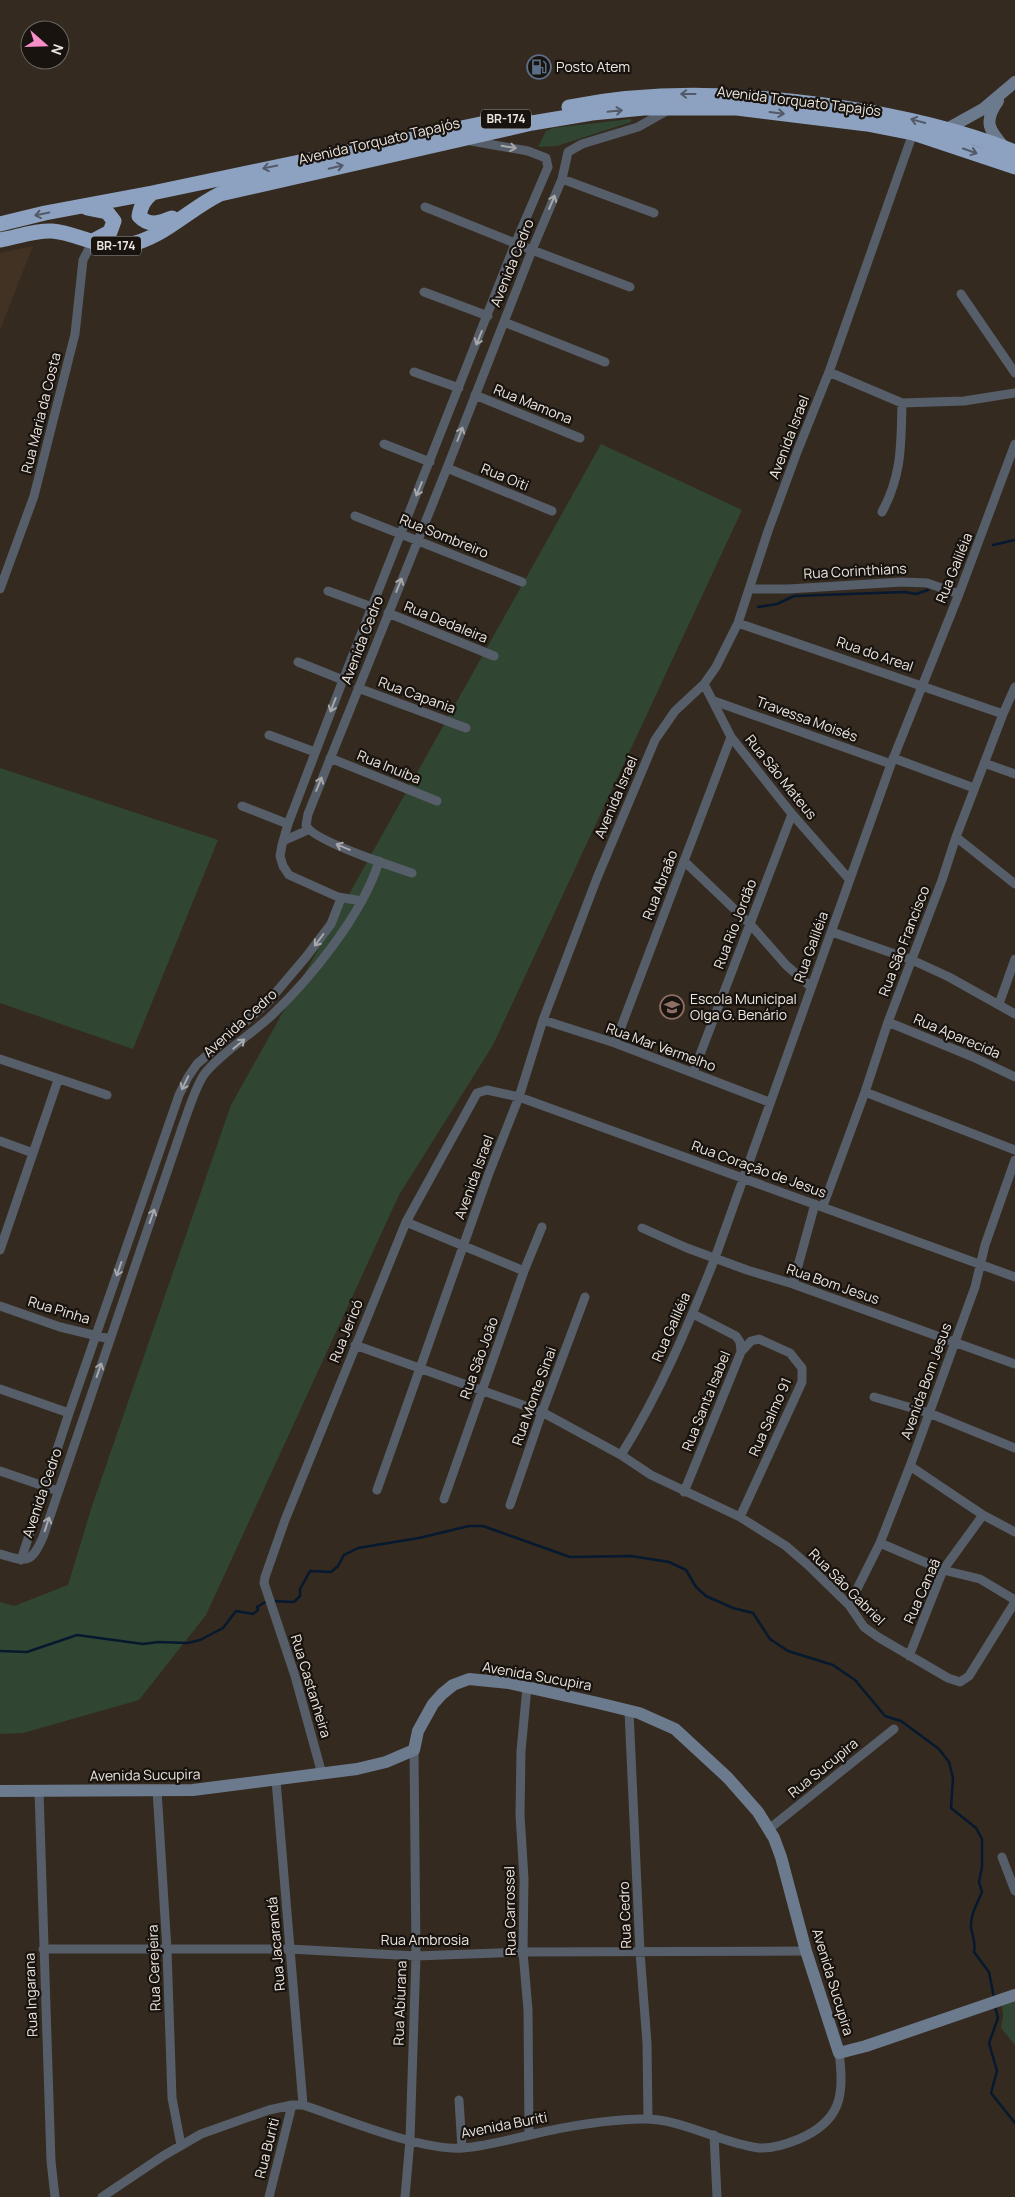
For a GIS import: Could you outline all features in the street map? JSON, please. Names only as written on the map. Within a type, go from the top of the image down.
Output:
[{"type":"highway","name":"Avenida Torquato Tapajós","points":[[0,224],[321,156],[571,106],[671,94],[730,95],[820,105],[911,119],[1010,150]]},
{"type":"highway","name":"Avenida Torquato Tapajós","points":[[0,240],[44,231],[74,235],[111,246],[125,246],[162,231],[220,194],[532,123],[592,113],[673,108],[737,108],[867,124],[913,133],[1015,167]]},
{"type":"highway","points":[[152,193],[144,200],[140,207],[140,216],[151,224],[197,207]]},
{"type":"highway","points":[[70,208],[100,210],[112,216],[113,227],[110,232],[93,241]]},
{"type":"street","points":[[1010,150],[995,137],[988,121],[991,112],[1015,82]]},
{"type":"street","points":[[947,130],[973,116],[1004,94]]},
{"type":"street","name":"Avenida Cedro","points":[[308,830],[306,819],[562,179],[566,159],[571,150],[582,144],[638,126],[673,108]]},
{"type":"street","name":"Avenida Israel","points":[[376,1490],[489,1173],[519,1097],[543,1020],[594,886],[655,740],[675,711],[704,684],[723,656],[738,622],[794,461],[829,372],[913,133]]},
{"type":"street","name":"Avenida Cedro","points":[[379,861],[371,885],[332,946],[290,995],[259,1027],[204,1075],[169,1166],[36,1553],[30,1559],[21,1560],[69,1413],[156,1162],[188,1077],[197,1064],[272,996],[331,924],[338,910],[340,901],[338,897],[289,875],[282,866],[280,856],[283,841],[315,752],[400,534],[515,244],[548,168],[546,158],[528,151],[461,139]]},
{"type":"street","points":[[562,179],[654,213]]},
{"type":"street","points":[[425,207],[515,244],[630,287]]},
{"type":"street","name":"Rua Maria da Costa","points":[[0,588],[34,496],[75,334],[83,260],[93,241]]},
{"type":"street","points":[[424,292],[488,316]]},
{"type":"street","points":[[961,294],[1015,374]]},
{"type":"street","points":[[504,322],[606,362]]},
{"type":"street","points":[[414,372],[459,388]]},
{"type":"street","points":[[829,372],[902,403],[945,402],[1015,393]]},
{"type":"street","name":"Rua Mamona","points":[[475,395],[580,438]]},
{"type":"street","points":[[882,512],[892,492],[898,472],[901,451],[902,403]]},
{"type":"street","points":[[384,444],[430,462]]},
{"type":"street","name":"Rua Galiléia","points":[[621,1455],[652,1403],[693,1314],[715,1258],[892,761],[959,594],[1015,444]]},
{"type":"street","name":"Rua Oiti","points":[[447,468],[552,511]]},
{"type":"street","name":"Rua Sombreiro","points":[[355,516],[522,582]]},
{"type":"street","name":"Rua Corinthians","points":[[750,588],[788,589],[902,582],[927,583],[959,594]]},
{"type":"street","points":[[328,591],[372,608]]},
{"type":"street","name":"Rua Dedaleira","points":[[388,613],[494,656]]},
{"type":"street","name":"Rua do Areal","points":[[738,622],[1003,714]]},
{"type":"street","points":[[298,662],[343,680]]},
{"type":"street","name":"Rua São Mateus","points":[[704,684],[731,737],[792,814],[849,879]]},
{"type":"street","name":"Rua Capania","points":[[358,688],[466,728]]},
{"type":"street","name":"Rua São Francisco","points":[[793,1284],[819,1205],[865,1092],[888,1022],[974,788],[1015,688]]},
{"type":"street","name":"Travessa Moisés","points":[[714,701],[974,788]]},
{"type":"street","points":[[269,735],[315,752]]},
{"type":"street","name":"Rua Abraão","points":[[615,1043],[731,737]]},
{"type":"street","name":"Rua Inuíba","points":[[330,758],[438,801]]},
{"type":"street","points":[[984,763],[1015,774]]},
{"type":"street","points":[[242,806],[288,824]]},
{"type":"street","name":"Rua Rio Jordão","points":[[693,1073],[792,814]]},
{"type":"street","points":[[283,841],[308,830],[322,839],[412,873]]},
{"type":"street","points":[[956,837],[1015,884]]},
{"type":"street","points":[[684,861],[750,924],[786,965],[811,987]]},
{"type":"street","points":[[338,897],[362,901]]},
{"type":"street","points":[[832,932],[912,960],[1015,1014]]},
{"type":"street","points":[[999,1004],[1015,959]]},
{"type":"street","points":[[252,1016],[259,1027]]},
{"type":"street","name":"Rua Mar Vermelho","points":[[543,1020],[615,1043],[769,1102]]},
{"type":"street","name":"Rua Aparecida","points":[[888,1022],[973,1057],[1015,1078]]},
{"type":"street","points":[[0,1059],[107,1095]]},
{"type":"street","points":[[0,1250],[4,1225],[33,1152],[58,1080]]},
{"type":"street","name":"Rua Jericó","points":[[271,1606],[264,1584],[273,1550],[406,1222],[476,1093],[481,1090],[493,1091]]},
{"type":"street","name":"Rua Coração de Jesus","points":[[493,1091],[519,1097],[1015,1277]]},
{"type":"street","points":[[865,1092],[1015,1150]]},
{"type":"street","points":[[0,1141],[33,1152]]},
{"type":"street","name":"Avenida Bom Jesus","points":[[849,1605],[880,1542],[910,1466],[955,1343],[1015,1160]]},
{"type":"street","points":[[156,1162],[169,1166]]},
{"type":"street","points":[[406,1222],[524,1271]]},
{"type":"street","name":"Rua São João","points":[[444,1499],[524,1271],[542,1227]]},
{"type":"street","name":"Rua Bom Jesus","points":[[642,1228],[715,1258],[1015,1364]]},
{"type":"street","name":"Rua Monte Sinai","points":[[510,1505],[585,1296]]},
{"type":"street","name":"Rua Pinha","points":[[0,1306],[60,1327],[110,1340]]},
{"type":"street","name":"Rua Santa Isabel","points":[[684,1492],[741,1352],[740,1342],[736,1336],[693,1314]]},
{"type":"street","name":"Rua Salmo 91","points":[[740,1517],[802,1382],[802,1368],[790,1353],[759,1339],[752,1341],[741,1352]]},
{"type":"street","name":"Rua São Gabriel","points":[[355,1345],[481,1392],[542,1412],[621,1455],[651,1475],[740,1517],[786,1546],[808,1565],[849,1605],[864,1627],[893,1647],[956,1681],[964,1681],[973,1669],[1015,1601]]},
{"type":"street","points":[[0,1389],[69,1413]]},
{"type":"street","points":[[874,1397],[929,1413],[1015,1448]]},
{"type":"street","points":[[910,1466],[983,1515],[1015,1532]]},
{"type":"street","points":[[0,1471],[58,1491]]},
{"type":"street","name":"Rua Canaã","points":[[909,1656],[943,1570],[983,1515]]},
{"type":"street","points":[[880,1542],[943,1570],[980,1579],[1015,1601]]},
{"type":"street","points":[[0,1554],[21,1560]]},
{"type":"street","name":"Rua Castanheira","points":[[271,1606],[295,1676],[322,1774]]},
{"type":"street","name":"Avenida Sucupira","points":[[0,1792],[193,1790],[322,1774],[386,1762],[414,1750],[418,1731],[424,1717],[442,1694],[453,1685],[470,1679],[527,1687],[648,1716],[675,1728],[728,1778],[758,1812],[769,1829],[778,1847],[806,1951],[839,2053]]},
{"type":"street","name":"Rua Carrossel","points":[[527,1687],[521,1751],[520,1806],[524,1879],[523,1952],[528,2010],[529,2135]]},
{"type":"street","name":"Rua Cedro","points":[[629,1711],[640,1952],[647,2043],[648,2119]]},
{"type":"street","name":"Rua Sucupira","points":[[769,1829],[894,1729]]},
{"type":"street","name":"Rua Abíurana","points":[[405,2197],[410,2140],[416,1956],[414,1750]]},
{"type":"street","name":"Rua Jacarandá","points":[[276,1780],[303,2105]]},
{"type":"street","name":"Rua Cerejeira","points":[[157,1790],[167,1950],[172,2098],[181,2145]]},
{"type":"street","name":"Rua Ingarana","points":[[39,1791],[51,2161],[55,2197]]},
{"type":"street","points":[[1002,1857],[1015,1891]]},
{"type":"street","name":"Rua Ambrosia","points":[[43,1949],[290,1949],[416,1956],[523,1952],[806,1951]]},
{"type":"street","points":[[839,2053],[1014,1995]]},
{"type":"street","name":"Avenida Buriti","points":[[102,2197],[181,2145],[202,2134],[269,2110],[292,2105],[303,2105],[410,2140],[432,2145],[462,2148],[579,2125],[648,2119],[679,2125],[760,2148],[782,2146],[814,2133],[828,2122],[840,2095],[842,2074],[839,2053]]},
{"type":"street","points":[[459,2100],[462,2148]]},
{"type":"street","name":"Rua Buriti","points":[[270,2197],[292,2105]]},
{"type":"street","points":[[714,2135],[717,2197]]},
{"type":"shaded area","points":[[33,246],[0,330],[0,253]]},
{"type":"green space","points":[[631,119],[631,122],[557,146],[538,147],[546,131],[553,128]]},
{"type":"green space","points":[[601,444],[742,510],[493,1045],[399,1195],[206,1615],[139,1700],[23,1733],[0,1734],[0,1602],[14,1606],[68,1585],[92,1506],[231,1105]]},
{"type":"green space","points":[[0,768],[218,840],[133,1049],[0,1003]]},
{"type":"green space","points":[[1015,2000],[1015,2045],[1001,2028],[1002,2005]]},
{"type":"waterway","points":[[993,545],[1015,540]]},
{"type":"waterway","points":[[758,607],[777,604],[794,596],[905,592],[916,594],[928,590]]},
{"type":"waterway","points":[[273,1601],[294,1602],[300,1596],[300,1589],[310,1571],[331,1572],[338,1566],[344,1555],[358,1548],[419,1538],[469,1526],[483,1526],[570,1557],[631,1556],[669,1562],[686,1570],[696,1587],[706,1596],[733,1608],[753,1613],[770,1639],[788,1651],[833,1665],[855,1680],[885,1716],[901,1721],[939,1749],[949,1762],[953,1778],[951,1808],[976,1828],[982,1839],[982,1867],[979,1882],[982,1892],[973,1914],[971,1928],[974,1952],[989,1972],[994,1998]]},
{"type":"waterway","points":[[0,1651],[27,1652],[77,1635],[143,1644],[158,1642],[188,1643],[200,1640],[223,1628],[236,1611],[253,1614],[258,1610],[257,1607],[267,1601]]},
{"type":"waterway","points":[[995,2006],[998,2018],[989,2043],[997,2071],[991,2093],[1015,2123]]},
{"type":"place","name":"Posto Atem","points":[[539,67]]},
{"type":"place","name":"Escola Municipal Olga G. Benário","points":[[672,1007]]}]
